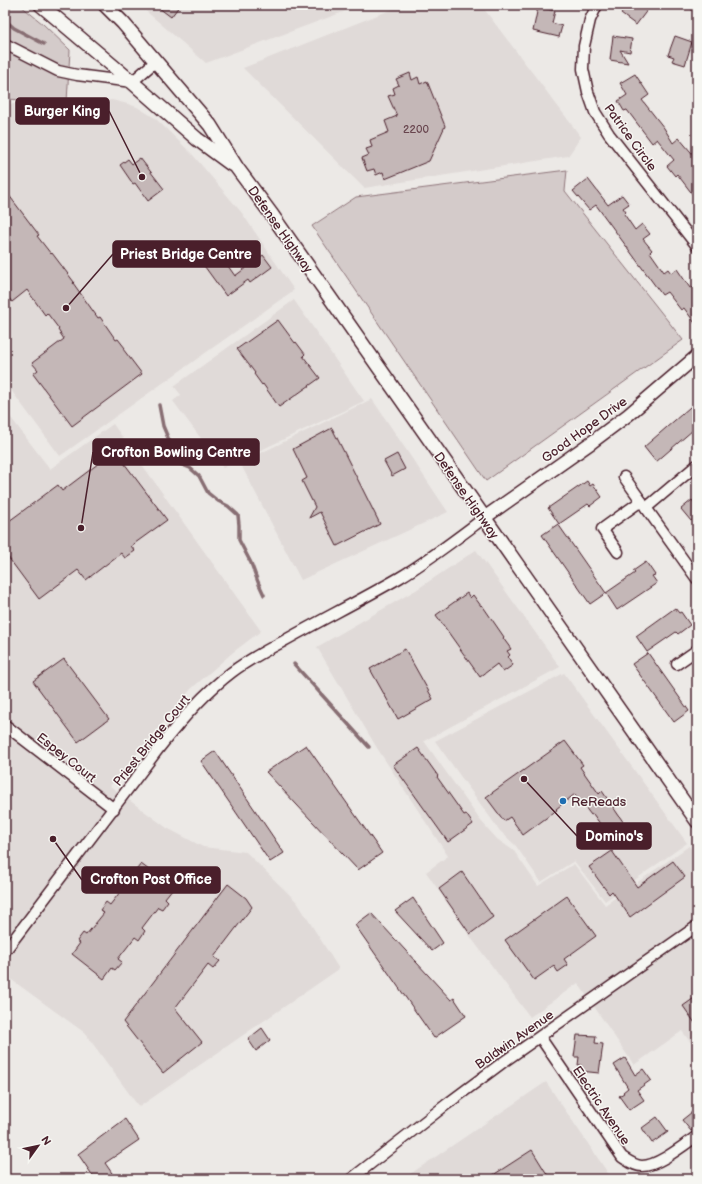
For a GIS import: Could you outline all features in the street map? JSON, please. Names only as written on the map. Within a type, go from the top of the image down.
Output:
[{"type":"main road","name":"Defense Highway","points":[[41,5],[197,139],[237,168]]},
{"type":"main road","name":"Defense Highway","points":[[105,5],[123,23],[210,125],[237,168],[272,215],[697,821]]},
{"type":"street","name":"Patrice Circle","points":[[597,5],[590,20],[584,46],[583,69],[588,92],[595,112],[610,134],[697,246]]},
{"type":"street","points":[[5,44],[58,71],[132,82],[156,61]]},
{"type":"street","name":"Good Hope Drive","points":[[484,518],[592,442],[622,419],[697,356]]},
{"type":"street","points":[[618,552],[602,529],[644,504],[697,465]]},
{"type":"street","points":[[624,476],[697,579]]},
{"type":"street","name":"Priest Bridge Court","points":[[5,951],[159,748],[182,719],[210,691],[233,671],[263,652],[399,577],[450,544],[484,518]]},
{"type":"street","points":[[677,664],[697,650]]},
{"type":"street","name":"Espey Court","points":[[5,725],[114,809]]},
{"type":"street","name":"Baldwin Avenue","points":[[351,1179],[447,1104],[697,926]]},
{"type":"street","name":"Electric Avenue","points":[[540,1037],[622,1157],[630,1162],[642,1166],[652,1164],[664,1159],[697,1136]]},
{"type":"shaded area","points":[[5,5],[20,5],[43,24],[70,50],[67,102],[5,99]]},
{"type":"shaded area","points":[[139,5],[362,5],[206,63]]},
{"type":"shaded area","points":[[403,5],[481,5],[581,137],[568,156],[364,188],[243,68]]},
{"type":"shaded area","points":[[112,100],[137,107],[155,118],[192,154],[242,213],[294,290],[60,456],[5,382],[5,104],[78,103]]},
{"type":"shaded area","points":[[567,170],[565,191],[683,340],[486,481],[312,226],[356,197]]},
{"type":"shaded area","points":[[294,300],[364,401],[223,468],[173,401],[181,395],[174,386]]},
{"type":"shaded area","points":[[372,399],[448,512],[301,580],[240,463]]},
{"type":"shaded area","points":[[5,410],[50,469],[113,424],[261,631],[232,653],[191,689],[110,786],[167,828],[203,847],[246,852],[297,902],[339,969],[139,1107],[85,1033],[5,975]]},
{"type":"shaded area","points":[[476,550],[560,667],[424,741],[480,820],[497,839],[514,851],[538,886],[574,864],[605,905],[689,846],[697,857],[697,1051],[682,1031],[634,1065],[578,983],[530,1017],[472,939],[426,872],[448,856],[377,748],[317,647],[416,590]]},
{"type":"shaded area","points":[[564,673],[687,843],[605,901],[574,861],[541,882],[516,846],[500,831],[435,741]]},
{"type":"shaded area","points":[[546,1082],[612,1179],[403,1179]]},
{"type":"building","points":[[155,5],[180,5],[171,17]]},
{"type":"building","points":[[627,5],[651,5],[636,25],[621,14]]},
{"type":"building","points":[[538,7],[555,11],[552,23],[562,26],[559,37],[533,31]]},
{"type":"building","points":[[613,36],[632,39],[630,52],[620,50],[628,63],[610,60]]},
{"type":"building","points":[[675,36],[692,42],[685,65],[672,61],[674,57],[668,55]]},
{"type":"building","points":[[410,73],[412,80],[418,77],[420,84],[427,81],[445,126],[429,161],[385,179],[383,172],[376,175],[374,169],[367,171],[362,158],[369,155],[366,149],[372,147],[370,140],[389,132],[385,121],[397,116],[388,96],[395,94],[393,88],[399,85],[396,79]]},
{"type":"building","points":[[635,74],[649,95],[642,100],[664,128],[673,143],[679,138],[696,158],[694,179],[697,176],[697,200],[677,174],[675,176],[667,166],[674,160],[657,139],[652,143],[627,110],[624,111],[618,101],[627,95],[620,83]]},
{"type":"building","points":[[140,158],[164,189],[148,201],[135,183],[133,184],[120,165],[128,159],[132,164]]},
{"type":"building","points":[[588,179],[608,205],[622,195],[629,204],[623,208],[626,212],[624,214],[635,230],[642,224],[650,234],[643,239],[652,250],[650,252],[664,272],[668,269],[671,273],[677,269],[690,288],[692,287],[697,294],[697,326],[684,308],[681,310],[667,292],[662,295],[596,205],[589,210],[573,191]]},
{"type":"building","points":[[5,190],[39,235],[37,236],[74,282],[73,283],[98,318],[100,317],[116,340],[118,339],[125,348],[123,349],[142,374],[72,426],[33,374],[38,370],[32,363],[64,339],[58,330],[59,329],[47,313],[45,315],[27,290],[12,302],[5,293]]},
{"type":"building","points":[[212,246],[235,276],[263,255],[272,267],[250,283],[248,280],[226,296],[197,256]]},
{"type":"building","points":[[278,320],[305,354],[303,356],[320,378],[279,407],[237,349]]},
{"type":"building","points":[[697,401],[697,424],[692,429],[693,430],[656,462],[644,447]]},
{"type":"building","points":[[332,428],[380,524],[337,546],[320,512],[309,518],[315,507],[302,481],[307,478],[293,449]]},
{"type":"building","points":[[115,451],[167,520],[131,546],[135,551],[125,558],[121,553],[86,580],[78,570],[39,599],[5,553],[5,524],[58,485],[62,491]]},
{"type":"building","points":[[397,454],[405,469],[392,476],[384,461]]},
{"type":"building","points":[[587,481],[590,486],[593,484],[602,497],[590,506],[588,504],[559,524],[548,508]]},
{"type":"building","points":[[692,500],[697,506],[697,516],[691,521],[681,509]]},
{"type":"building","points":[[558,524],[606,593],[590,604],[542,535]]},
{"type":"building","points":[[646,562],[655,575],[652,576],[657,583],[617,610],[606,593],[635,573],[633,571]]},
{"type":"building","points":[[467,593],[470,598],[473,595],[481,606],[482,605],[511,649],[507,651],[510,655],[508,657],[513,665],[503,672],[497,664],[480,677],[436,615]]},
{"type":"building","points":[[675,608],[679,613],[681,612],[690,625],[678,634],[676,632],[647,652],[636,636]]},
{"type":"building","points":[[405,649],[433,699],[398,719],[370,669]]},
{"type":"building","points":[[648,653],[689,711],[674,722],[632,664]]},
{"type":"building","points":[[64,659],[109,719],[78,742],[33,681]]},
{"type":"building","points":[[565,741],[583,765],[580,767],[599,794],[602,791],[626,826],[613,834],[610,829],[606,832],[593,814],[591,815],[575,794],[556,809],[557,810],[523,835],[510,817],[504,821],[486,797]]},
{"type":"building","points":[[306,745],[382,853],[358,870],[266,772]]},
{"type":"building","points":[[418,748],[464,815],[466,814],[473,824],[448,842],[393,765]]},
{"type":"building","points":[[215,751],[284,853],[270,862],[201,761]]},
{"type":"building","points":[[612,851],[637,887],[673,861],[685,877],[630,917],[612,891],[609,894],[589,867]]},
{"type":"building","points":[[141,864],[173,888],[165,898],[168,901],[162,909],[158,907],[142,928],[145,931],[139,940],[135,937],[118,959],[122,962],[115,970],[112,968],[104,979],[72,954],[80,943],[77,941],[83,933],[86,935],[104,913],[100,910],[106,902],[110,905],[127,883],[123,880],[130,872],[133,874]]},
{"type":"building","points":[[462,872],[493,917],[470,934],[439,889]]},
{"type":"building","points":[[228,884],[246,898],[252,907],[214,957],[220,961],[213,969],[208,965],[175,1008],[202,1042],[163,1073],[123,1022]]},
{"type":"building","points":[[567,896],[596,936],[564,959],[568,965],[558,972],[554,966],[534,980],[505,940]]},
{"type":"building","points":[[413,898],[443,943],[432,951],[395,911]]},
{"type":"building","points":[[371,913],[451,1000],[454,998],[466,1016],[434,1038],[355,925]]},
{"type":"building","points":[[697,996],[697,1026],[683,1006]]},
{"type":"building","points":[[262,1028],[270,1040],[256,1051],[248,1039]]},
{"type":"building","points":[[577,1035],[596,1036],[595,1043],[603,1044],[599,1073],[580,1071],[581,1065],[578,1065],[579,1057],[574,1057]]},
{"type":"building","points":[[625,1058],[635,1075],[643,1069],[651,1080],[637,1090],[644,1100],[629,1110],[619,1096],[628,1088],[614,1065]]},
{"type":"building","points":[[697,1108],[697,1126],[691,1131],[682,1120]]},
{"type":"building","points":[[657,1117],[668,1132],[652,1143],[642,1128]]},
{"type":"building","points":[[125,1119],[139,1140],[105,1163],[116,1179],[95,1179],[78,1154]]},
{"type":"building","points":[[532,1150],[550,1179],[487,1179]]},
{"type":"waterway","points":[[5,20],[14,28],[44,44]]},
{"type":"waterway","points":[[159,405],[163,426],[180,464],[190,468],[199,476],[208,493],[218,501],[228,506],[238,515],[239,540],[251,563],[264,595]]},
{"type":"waterway","points":[[294,664],[369,747]]},
{"type":"place","name":"Burger King","points":[[142,177]]},
{"type":"place","name":"Priest Bridge Centre","points":[[66,308]]},
{"type":"place","name":"Crofton Bowling Centre","points":[[81,528]]},
{"type":"place","name":"Domino's","points":[[524,779]]},
{"type":"place","name":"ReReads","points":[[563,801]]},
{"type":"place","name":"Crofton Post Office","points":[[53,839]]}]
